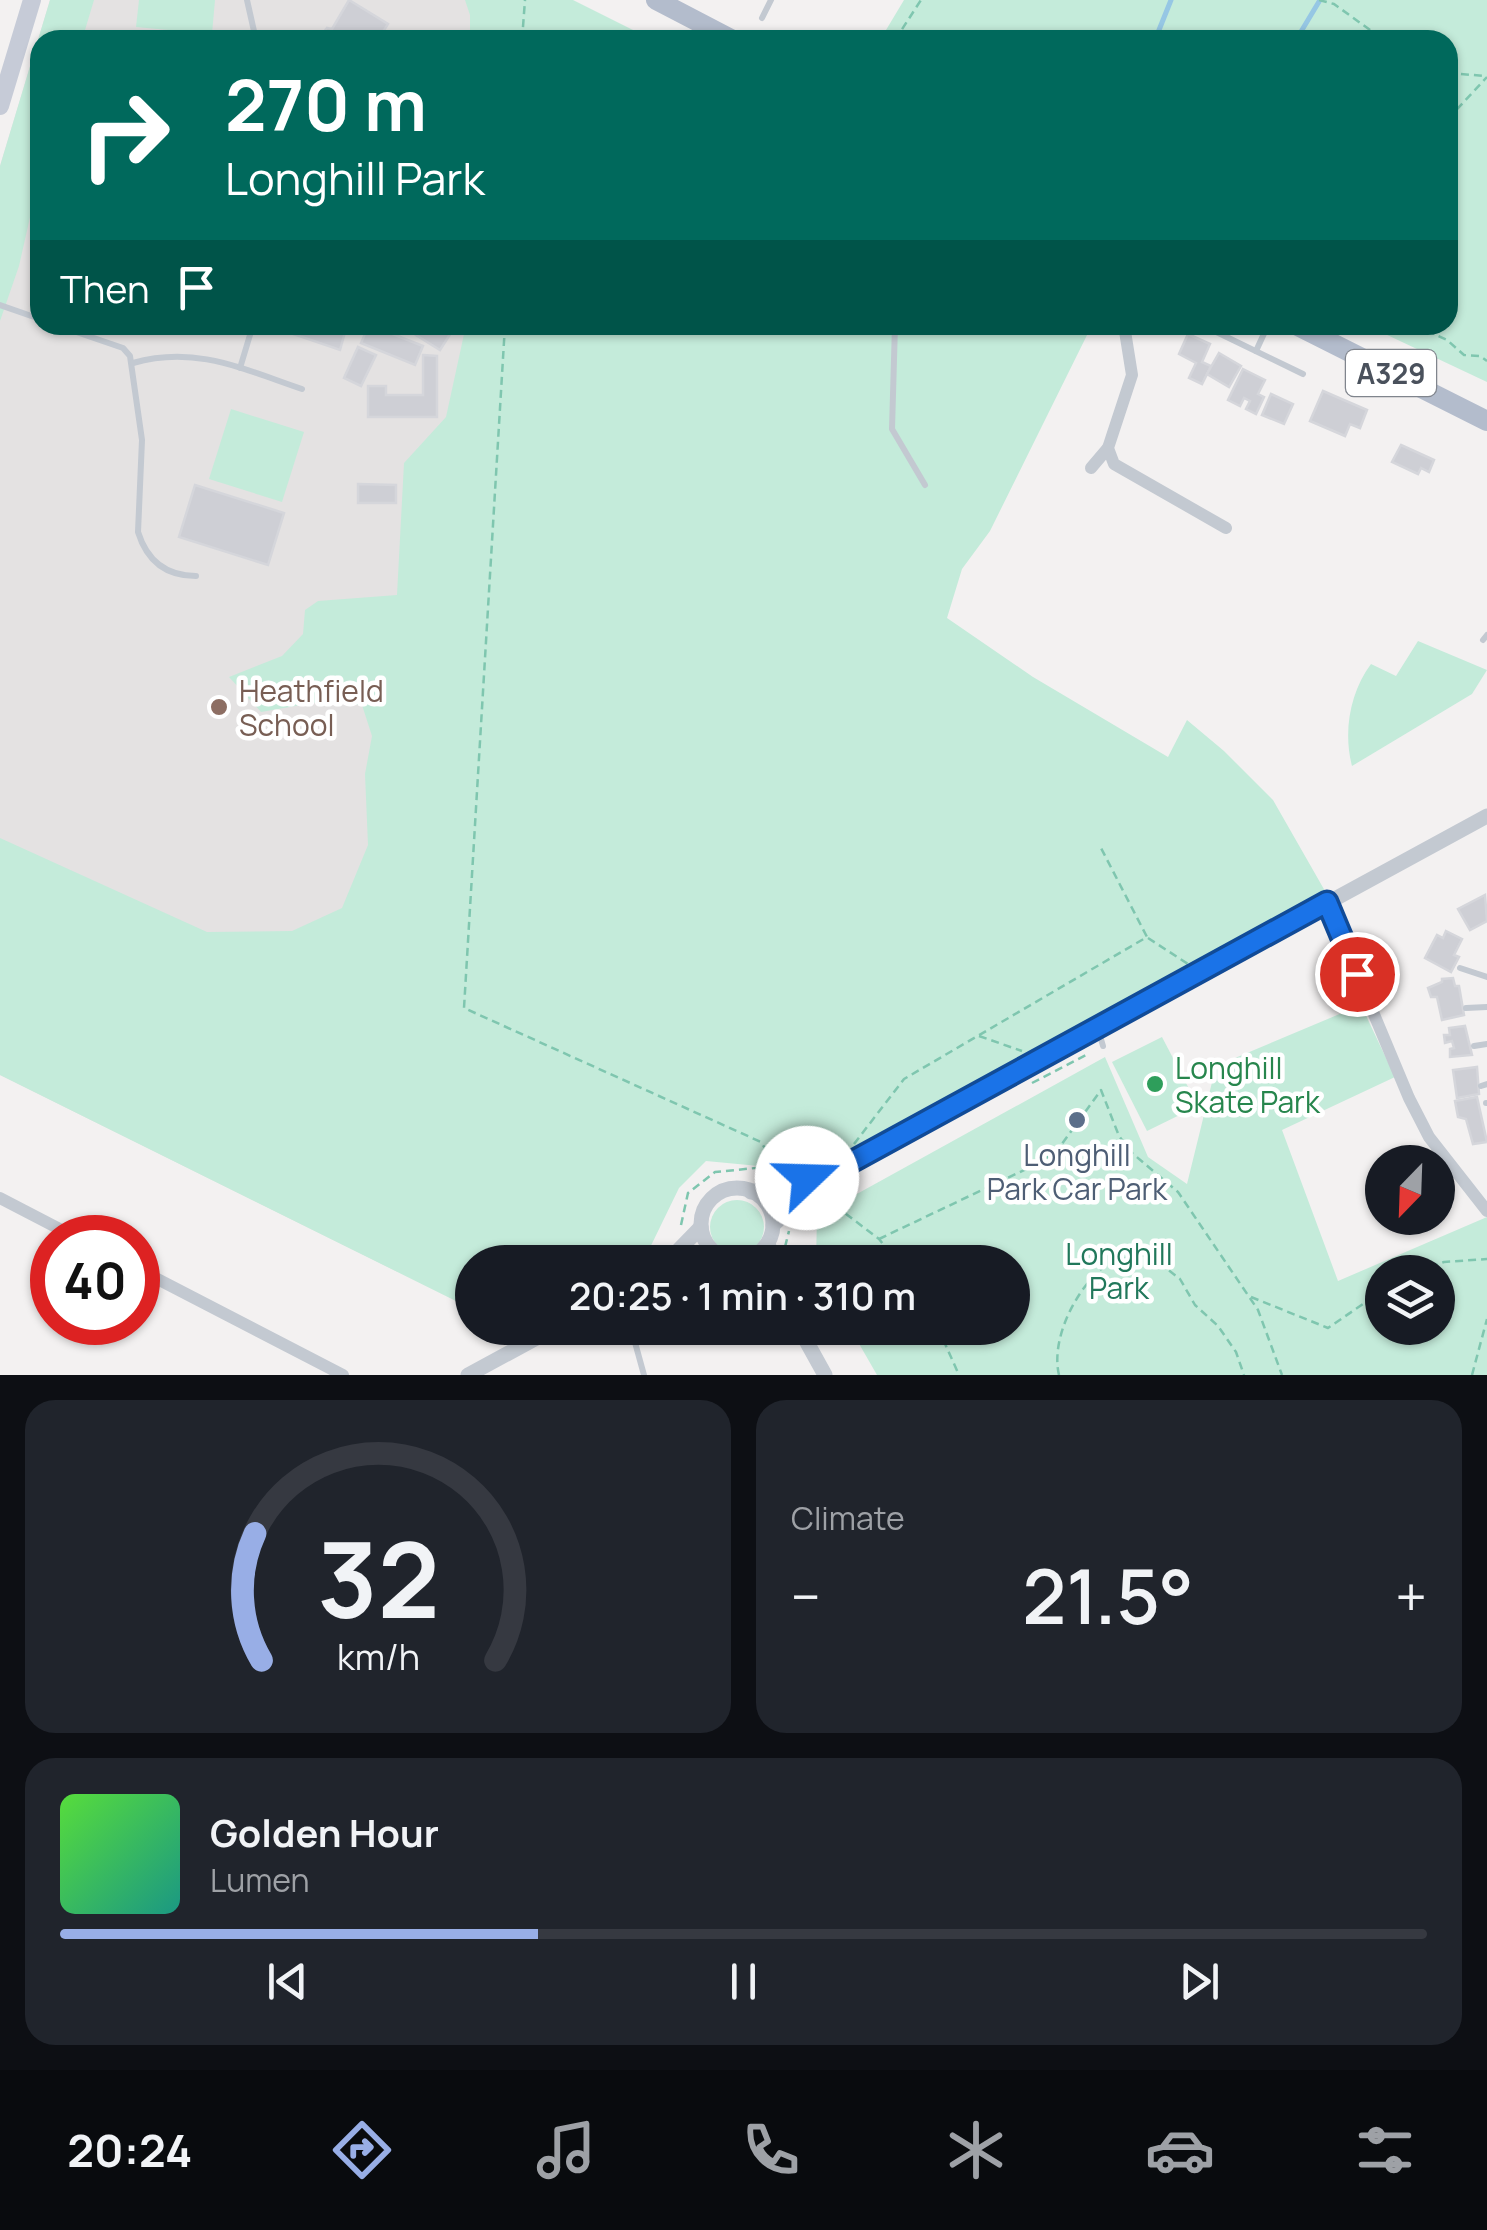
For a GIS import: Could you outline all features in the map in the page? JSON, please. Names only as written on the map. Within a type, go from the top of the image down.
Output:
[{"type":"main road","points":[[0,106],[32,0]]},
{"type":"main road","points":[[656,0],[713,30]]},
{"type":"main road","name":"A329","points":[[1316,335],[1487,422]]},
{"type":"street","points":[[1091,468],[1108,448],[1132,376],[1126,335]]},
{"type":"street","points":[[1108,448],[1114,464],[1226,528]]},
{"type":"street","points":[[773,1225],[844,1166],[1487,816]]},
{"type":"street","points":[[1327,902],[1409,1098],[1430,1137],[1487,1210]]},
{"type":"street","points":[[751,1192],[844,1166]]},
{"type":"street","points":[[708,1245],[702,1227],[704,1210],[716,1195],[734,1188],[751,1192],[768,1206],[773,1225],[768,1243]]},
{"type":"street","points":[[0,1198],[33,1215]]},
{"type":"street","points":[[684,1245],[702,1227]]},
{"type":"street","points":[[160,1280],[343,1375]]},
{"type":"street","points":[[468,1375],[524,1345]]},
{"type":"street","points":[[808,1345],[825,1375]]},
{"type":"lane","points":[[248,0],[254,30]]},
{"type":"lane","points":[[762,18],[770,0]]},
{"type":"lane","points":[[0,305],[30,316]]},
{"type":"lane","points":[[85,335],[122,348],[133,363],[142,440],[138,532],[142,546],[161,568],[196,576]]},
{"type":"lane","points":[[240,368],[250,335]]},
{"type":"lane","points":[[896,335],[892,429],[925,485]]},
{"type":"lane","points":[[1222,335],[1302,374]]},
{"type":"lane","points":[[1256,352],[1264,335]]},
{"type":"lane","points":[[133,363],[162,356],[198,356],[302,389]]},
{"type":"lane","points":[[1460,968],[1487,977]]},
{"type":"lane","points":[[1466,1008],[1487,1006]]},
{"type":"lane","points":[[1097,1028],[1103,1046]]},
{"type":"lane","points":[[1474,1046],[1487,1044]]},
{"type":"lane","points":[[635,1345],[644,1375]]},
{"type":"path","points":[[522,30],[524,0]]},
{"type":"path","points":[[902,30],[921,0]]},
{"type":"path","points":[[1319,0],[1334,4],[1370,30]]},
{"type":"path","points":[[1458,73],[1487,77]]},
{"type":"path","points":[[1458,108],[1487,77]]},
{"type":"path","points":[[504,335],[464,1008],[760,1142],[776,1166]]},
{"type":"path","points":[[1436,335],[1464,355],[1480,356],[1487,361]]},
{"type":"path","points":[[1102,848],[1147,937],[1200,972]]},
{"type":"path","points":[[680,1227],[688,1193],[715,1172],[776,1166],[852,1146],[904,1079],[1147,937]]},
{"type":"path","points":[[979,1036],[1042,1058]]},
{"type":"path","points":[[879,1239],[1041,1162],[1059,1148],[1100,1090],[1119,1136],[1132,1153],[1178,1192],[1258,1310],[1282,1375]]},
{"type":"path","points":[[820,1194],[884,1245]]},
{"type":"path","points":[[784,1245],[793,1222]]},
{"type":"path","points":[[1058,1375],[1054,1358],[1065,1322],[1087,1284],[1112,1260],[1148,1255],[1180,1279],[1195,1305],[1218,1326],[1236,1352],[1244,1375]]},
{"type":"path","points":[[1455,1261],[1487,1259]]},
{"type":"path","points":[[1248,1296],[1328,1328],[1365,1303]]},
{"type":"path","points":[[1472,1375],[1487,1318]]},
{"type":"path","points":[[946,1345],[960,1375]]},
{"type":"shaded area","name":"Heathfield School","points":[[50,0],[503,0],[498,30],[41,30]]},
{"type":"shaded area","name":"Heathfield School","points":[[30,66],[30,335],[464,335],[398,1272],[0,1075],[0,166]]},
{"type":"green space","points":[[50,0],[94,0],[85,30],[41,30]]},
{"type":"green space","points":[[139,0],[215,0],[212,30],[136,27]]},
{"type":"green space","points":[[465,0],[573,0],[633,30],[470,30]]},
{"type":"green space","points":[[904,0],[1487,0],[1487,382],[1387,335],[1458,335],[1458,30],[886,30]]},
{"type":"green space","points":[[30,66],[30,217],[0,321],[0,166]]},
{"type":"green space","points":[[464,335],[1087,335],[990,531],[962,569],[947,618],[1033,677],[1168,757],[1187,720],[1273,800],[1325,891],[864,1145],[790,1169],[706,1161],[679,1188],[651,1245],[455,1245],[455,1301],[0,1075],[0,838],[207,932],[292,931],[342,908],[368,845],[365,774],[372,736],[362,705],[318,702],[261,712],[229,677],[282,656],[303,634],[305,610],[318,601],[397,595],[404,463],[446,417]]},
{"type":"green space","points":[[231,409],[304,432],[282,502],[209,479]]},
{"type":"green space","points":[[1418,641],[1487,670],[1472,694],[1352,766],[1348,740],[1350,713],[1364,675],[1371,664],[1396,676]]},
{"type":"green space","name":"Longhill Park","points":[[1361,1005],[1395,1077],[1282,1130],[1338,1281],[1365,1269],[1365,1345],[1455,1345],[1455,1255],[1399,1255],[1445,1235],[1455,1235],[1455,1231],[1487,1217],[1487,1375],[877,1375],[860,1345],[1030,1345],[1030,1245],[816,1245],[817,1216],[1105,1057],[1148,1157],[1187,1184],[1216,1066]]},
{"type":"green space","name":"Longhill Skate Park","points":[[1162,1037],[1198,1106],[1147,1131],[1112,1062]]},
{"type":"green space","points":[[727,1202],[747,1202],[762,1217],[764,1227],[757,1245],[717,1245],[712,1237],[712,1217]]},
{"type":"building","points":[[349,0],[388,24],[384,30],[326,30],[332,29]]},
{"type":"building","points":[[296,335],[344,335],[340,350]]},
{"type":"building","points":[[365,335],[395,335],[423,346],[415,365],[361,343]]},
{"type":"building","points":[[416,335],[450,335],[440,350]]},
{"type":"building","points":[[1188,335],[1210,344],[1202,362],[1211,366],[1202,384],[1189,378],[1196,363],[1179,354]]},
{"type":"building","points":[[358,347],[376,355],[361,386],[344,378]]},
{"type":"building","points":[[1219,353],[1241,366],[1229,387],[1207,374]]},
{"type":"building","points":[[423,355],[437,356],[437,417],[368,417],[368,386],[386,386],[386,395],[423,395]]},
{"type":"building","points":[[1243,369],[1265,380],[1258,394],[1264,397],[1256,414],[1246,409],[1250,401],[1244,398],[1240,406],[1228,400]]},
{"type":"building","points":[[1323,391],[1367,410],[1360,428],[1350,424],[1345,436],[1310,421]]},
{"type":"building","points":[[1271,394],[1293,404],[1284,424],[1262,415]]},
{"type":"building","points":[[1401,445],[1434,460],[1429,472],[1421,468],[1418,474],[1392,462]]},
{"type":"building","points":[[358,484],[396,485],[396,503],[358,503]]},
{"type":"building","points":[[195,485],[284,513],[268,565],[179,537]]},
{"type":"building","points":[[1485,895],[1487,921],[1470,930],[1458,909]]},
{"type":"building","points":[[1446,931],[1462,939],[1451,972],[1425,958],[1437,935],[1443,938]]},
{"type":"building","points":[[1453,978],[1455,986],[1459,986],[1464,1015],[1442,1020],[1437,997],[1431,997],[1428,988],[1442,979]]},
{"type":"building","points":[[1465,1026],[1472,1055],[1450,1057],[1450,1049],[1454,1048],[1452,1041],[1445,1043],[1444,1035],[1450,1035],[1449,1028]]},
{"type":"building","points":[[1477,1067],[1479,1094],[1457,1098],[1453,1070]]},
{"type":"building","points":[[1477,1097],[1487,1142],[1473,1144],[1466,1119],[1458,1117],[1455,1101]]},
{"type":"waterway","points":[[1159,30],[1171,0]]},
{"type":"waterway","points":[[1302,30],[1320,0]]},
{"type":"place","name":"Heathfield School","points":[[219,707]]},
{"type":"place","name":"Longhill Skate Park","points":[[1155,1084]]},
{"type":"place","name":"Longhill Park Car Park","points":[[1077,1120]]},
{"type":"route","points":[[807,1178],[844,1166],[1327,902],[1357,974]]}]
